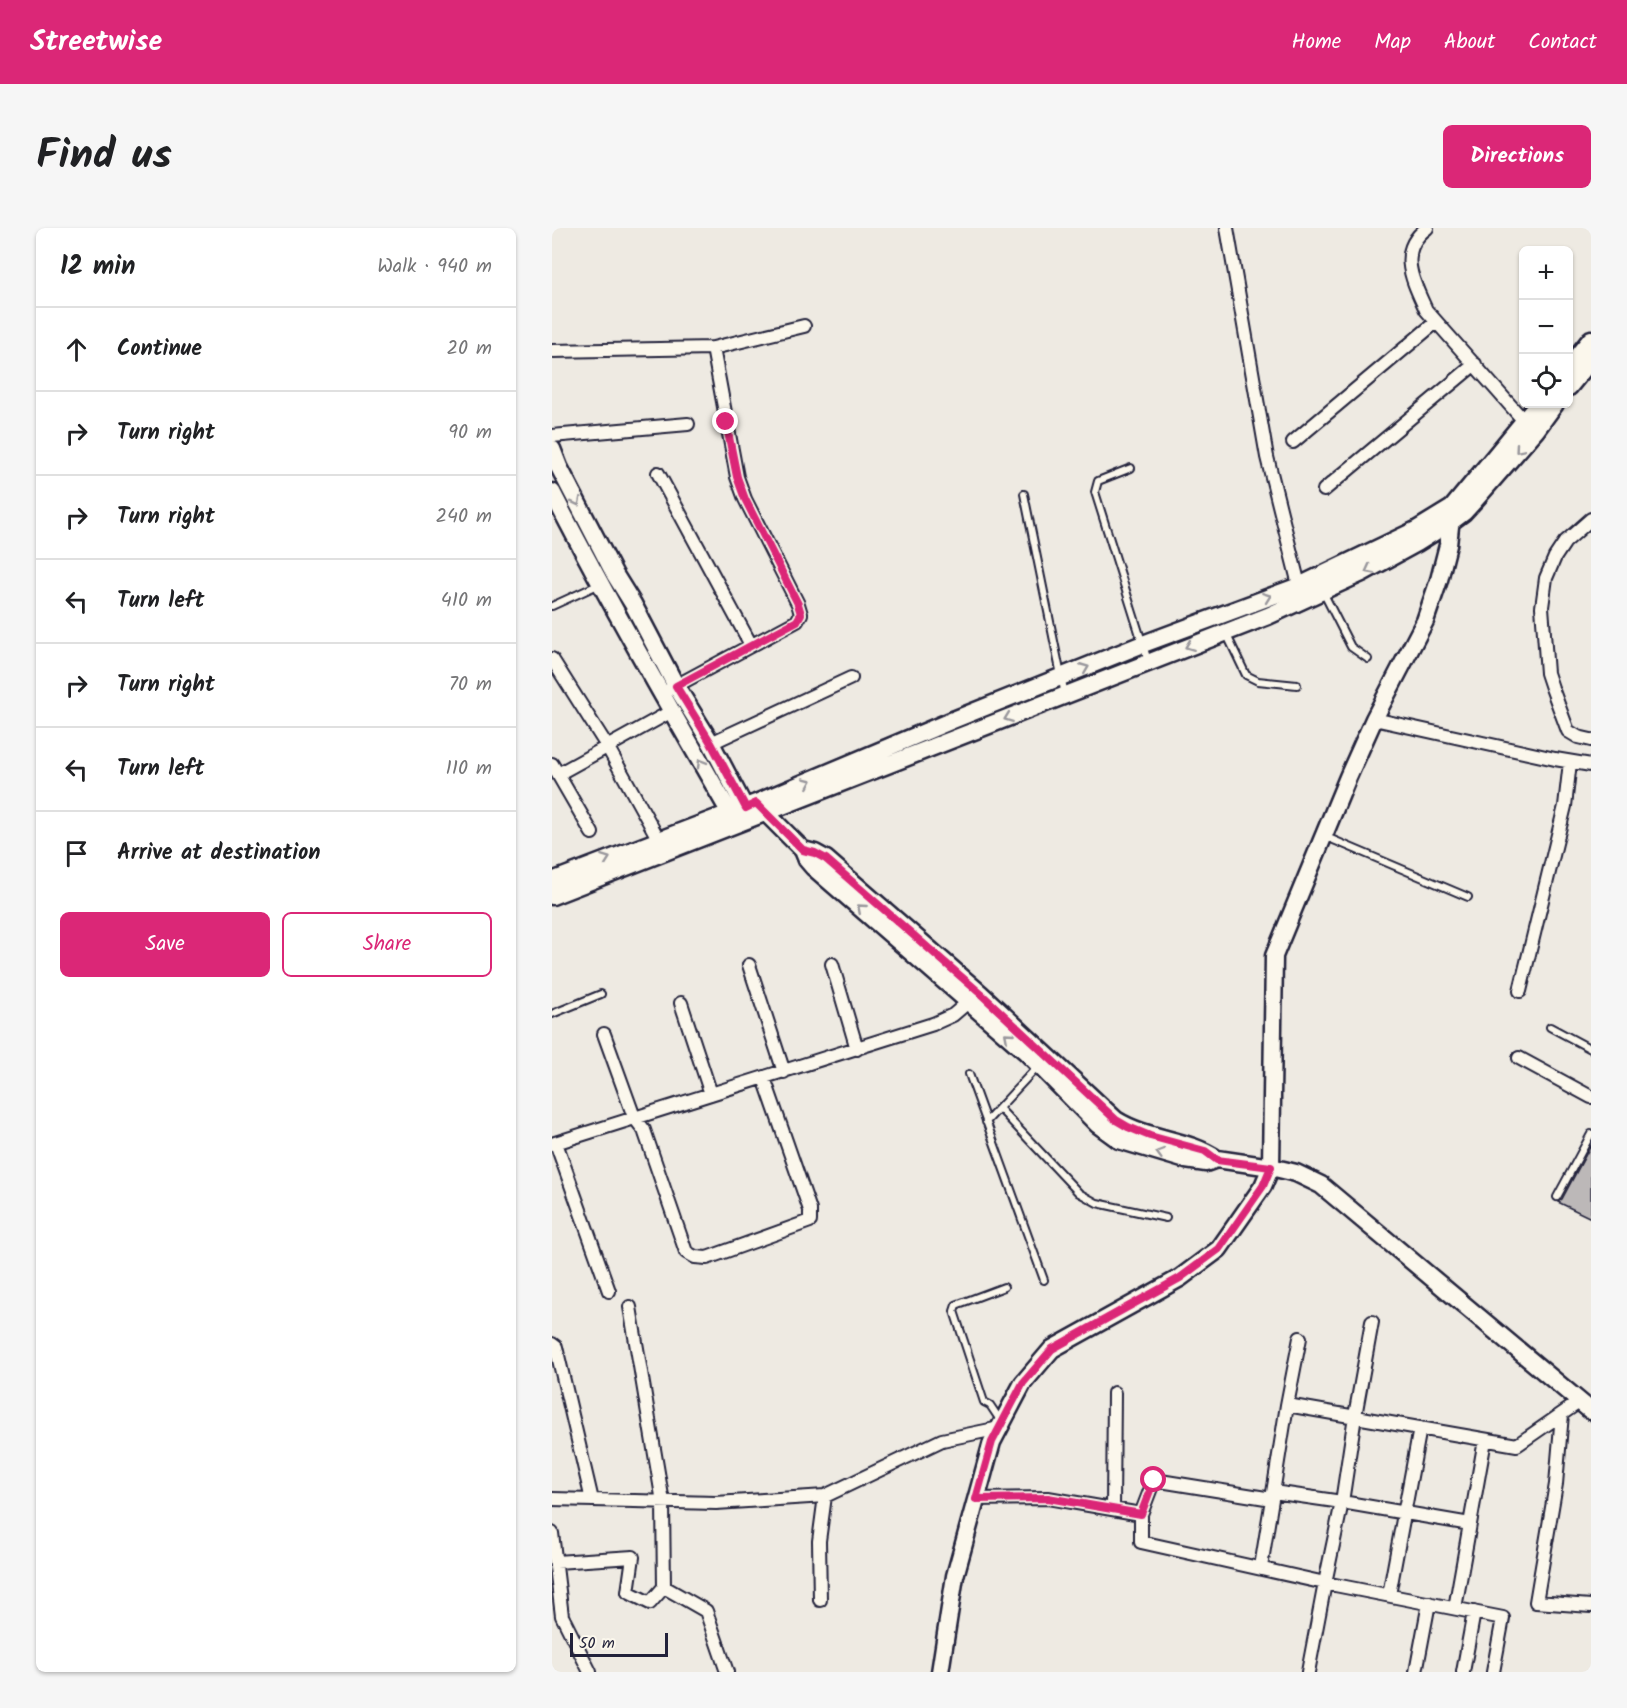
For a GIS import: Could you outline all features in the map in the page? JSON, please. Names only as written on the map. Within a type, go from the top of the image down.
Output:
[{"type":"street","points":[[1227,228],[1267,457],[1301,593]]},
{"type":"street","points":[[1427,228],[1413,242],[1408,256],[1426,310],[1525,422]]},
{"type":"street","points":[[1293,442],[1436,322]]},
{"type":"street","points":[[552,351],[713,348],[804,326]]},
{"type":"street","points":[[661,694],[797,621],[801,614],[745,499],[737,477],[713,348]]},
{"type":"street","points":[[1573,363],[1589,349]]},
{"type":"street","points":[[1573,379],[1589,349]]},
{"type":"street","points":[[1324,490],[1475,364]]},
{"type":"street","points":[[552,896],[953,720],[1143,644],[1301,593],[1323,591],[1362,573],[1417,543],[1452,515],[1535,408]]},
{"type":"street","points":[[552,881],[658,840],[1065,695],[1225,632],[1416,530],[1464,512],[1536,430],[1552,408]]},
{"type":"street","points":[[552,436],[688,424]]},
{"type":"street","points":[[553,454],[615,575],[633,604],[676,686],[749,809]]},
{"type":"street","points":[[658,473],[751,645]]},
{"type":"street","points":[[552,492],[661,694],[749,809],[803,850],[826,859],[974,997],[1097,1124],[1119,1140],[1186,1160],[1206,1163],[1217,1160],[1271,1167],[1296,1173],[1321,1185],[1585,1407]]},
{"type":"street","points":[[940,1672],[955,1576],[992,1442],[1023,1383],[1052,1349],[1180,1278],[1219,1249],[1263,1186],[1271,1167],[1274,956],[1374,719],[1425,621],[1439,580],[1452,515]]},
{"type":"street","points":[[1591,519],[1565,542],[1555,557],[1546,578],[1542,608],[1547,673],[1552,688],[1568,730],[1578,737],[1591,740]]},
{"type":"street","points":[[552,659],[607,746],[658,840]]},
{"type":"street","points":[[711,743],[851,678]]},
{"type":"street","points":[[592,833],[555,769],[607,746],[672,711]]},
{"type":"street","points":[[1374,719],[1591,765]]},
{"type":"street","points":[[1520,991],[1565,806],[1570,762]]},
{"type":"street","points":[[832,964],[857,1049]]},
{"type":"street","points":[[749,965],[784,1072]]},
{"type":"street","points":[[609,1291],[554,1143],[945,1020],[974,997]]},
{"type":"street","points":[[974,997],[1035,1042],[1116,1120],[1150,1136],[1205,1151],[1217,1160]]},
{"type":"street","points":[[681,1003],[711,1094]]},
{"type":"street","points":[[604,1034],[634,1117],[644,1130],[686,1252],[695,1257],[707,1258],[810,1221],[810,1210],[764,1078]]},
{"type":"street","points":[[1519,1058],[1591,1097]]},
{"type":"street","points":[[556,1562],[633,1557],[628,1592],[650,1604],[664,1587],[663,1502],[630,1307]]},
{"type":"street","points":[[1308,1672],[1342,1502],[1372,1322]]},
{"type":"street","points":[[1261,1567],[1300,1338]]},
{"type":"street","points":[[552,1344],[556,1347],[592,1500]]},
{"type":"street","points":[[1113,1509],[1114,1393]]},
{"type":"street","points":[[1287,1405],[1517,1445],[1562,1414],[1585,1407]]},
{"type":"street","points":[[1562,1414],[1556,1484],[1536,1602],[1591,1606]]},
{"type":"street","points":[[552,1499],[716,1503],[825,1496],[942,1440],[1001,1425]]},
{"type":"street","points":[[1389,1595],[1420,1428]]},
{"type":"street","points":[[1455,1608],[1485,1440]]},
{"type":"street","points":[[1470,1524],[1342,1502],[1154,1480],[1141,1514],[1141,1542],[1325,1583],[1503,1617],[1493,1672]]},
{"type":"street","points":[[820,1600],[819,1541],[825,1496]]},
{"type":"street","points":[[976,1499],[1048,1498],[1141,1514]]},
{"type":"street","points":[[552,1533],[562,1616],[590,1672]]},
{"type":"street","points":[[664,1587],[706,1611],[727,1672]]},
{"type":"street","points":[[1416,1672],[1429,1603]]},
{"type":"street","points":[[1463,1672],[1474,1612]]},
{"type":"lane","points":[[1131,468],[1098,480],[1095,492],[1148,662]]},
{"type":"lane","points":[[1024,494],[1065,695]]},
{"type":"lane","points":[[552,606],[600,584]]},
{"type":"lane","points":[[1323,591],[1351,647],[1368,658]]},
{"type":"lane","points":[[1225,632],[1246,675],[1258,681],[1297,685]]},
{"type":"lane","points":[[1324,836],[1468,897]]},
{"type":"lane","points":[[552,1014],[601,994]]},
{"type":"lane","points":[[1550,1027],[1591,1049]]},
{"type":"lane","points":[[986,1122],[1039,1065]]},
{"type":"lane","points":[[969,1074],[1044,1280]]},
{"type":"lane","points":[[999,1108],[1079,1193],[1097,1203],[1166,1218]]},
{"type":"lane","points":[[1557,1197],[1591,1134]]},
{"type":"lane","points":[[1001,1425],[990,1405],[984,1402],[954,1311],[956,1305],[1004,1287]]},
{"type":"building","points":[[1591,1145],[1591,1218],[1558,1202],[1562,1199]]},
{"type":"route","points":[[726,422],[737,477],[745,499],[801,614],[797,621],[676,686],[711,743],[746,808],[756,803],[803,850],[826,859],[1035,1042],[1116,1120],[1150,1136],[1205,1151],[1217,1160],[1271,1167],[1263,1186],[1219,1249],[1180,1278],[1052,1349],[1023,1383],[992,1442],[976,1499],[1048,1498],[1141,1514],[1154,1480]]}]
